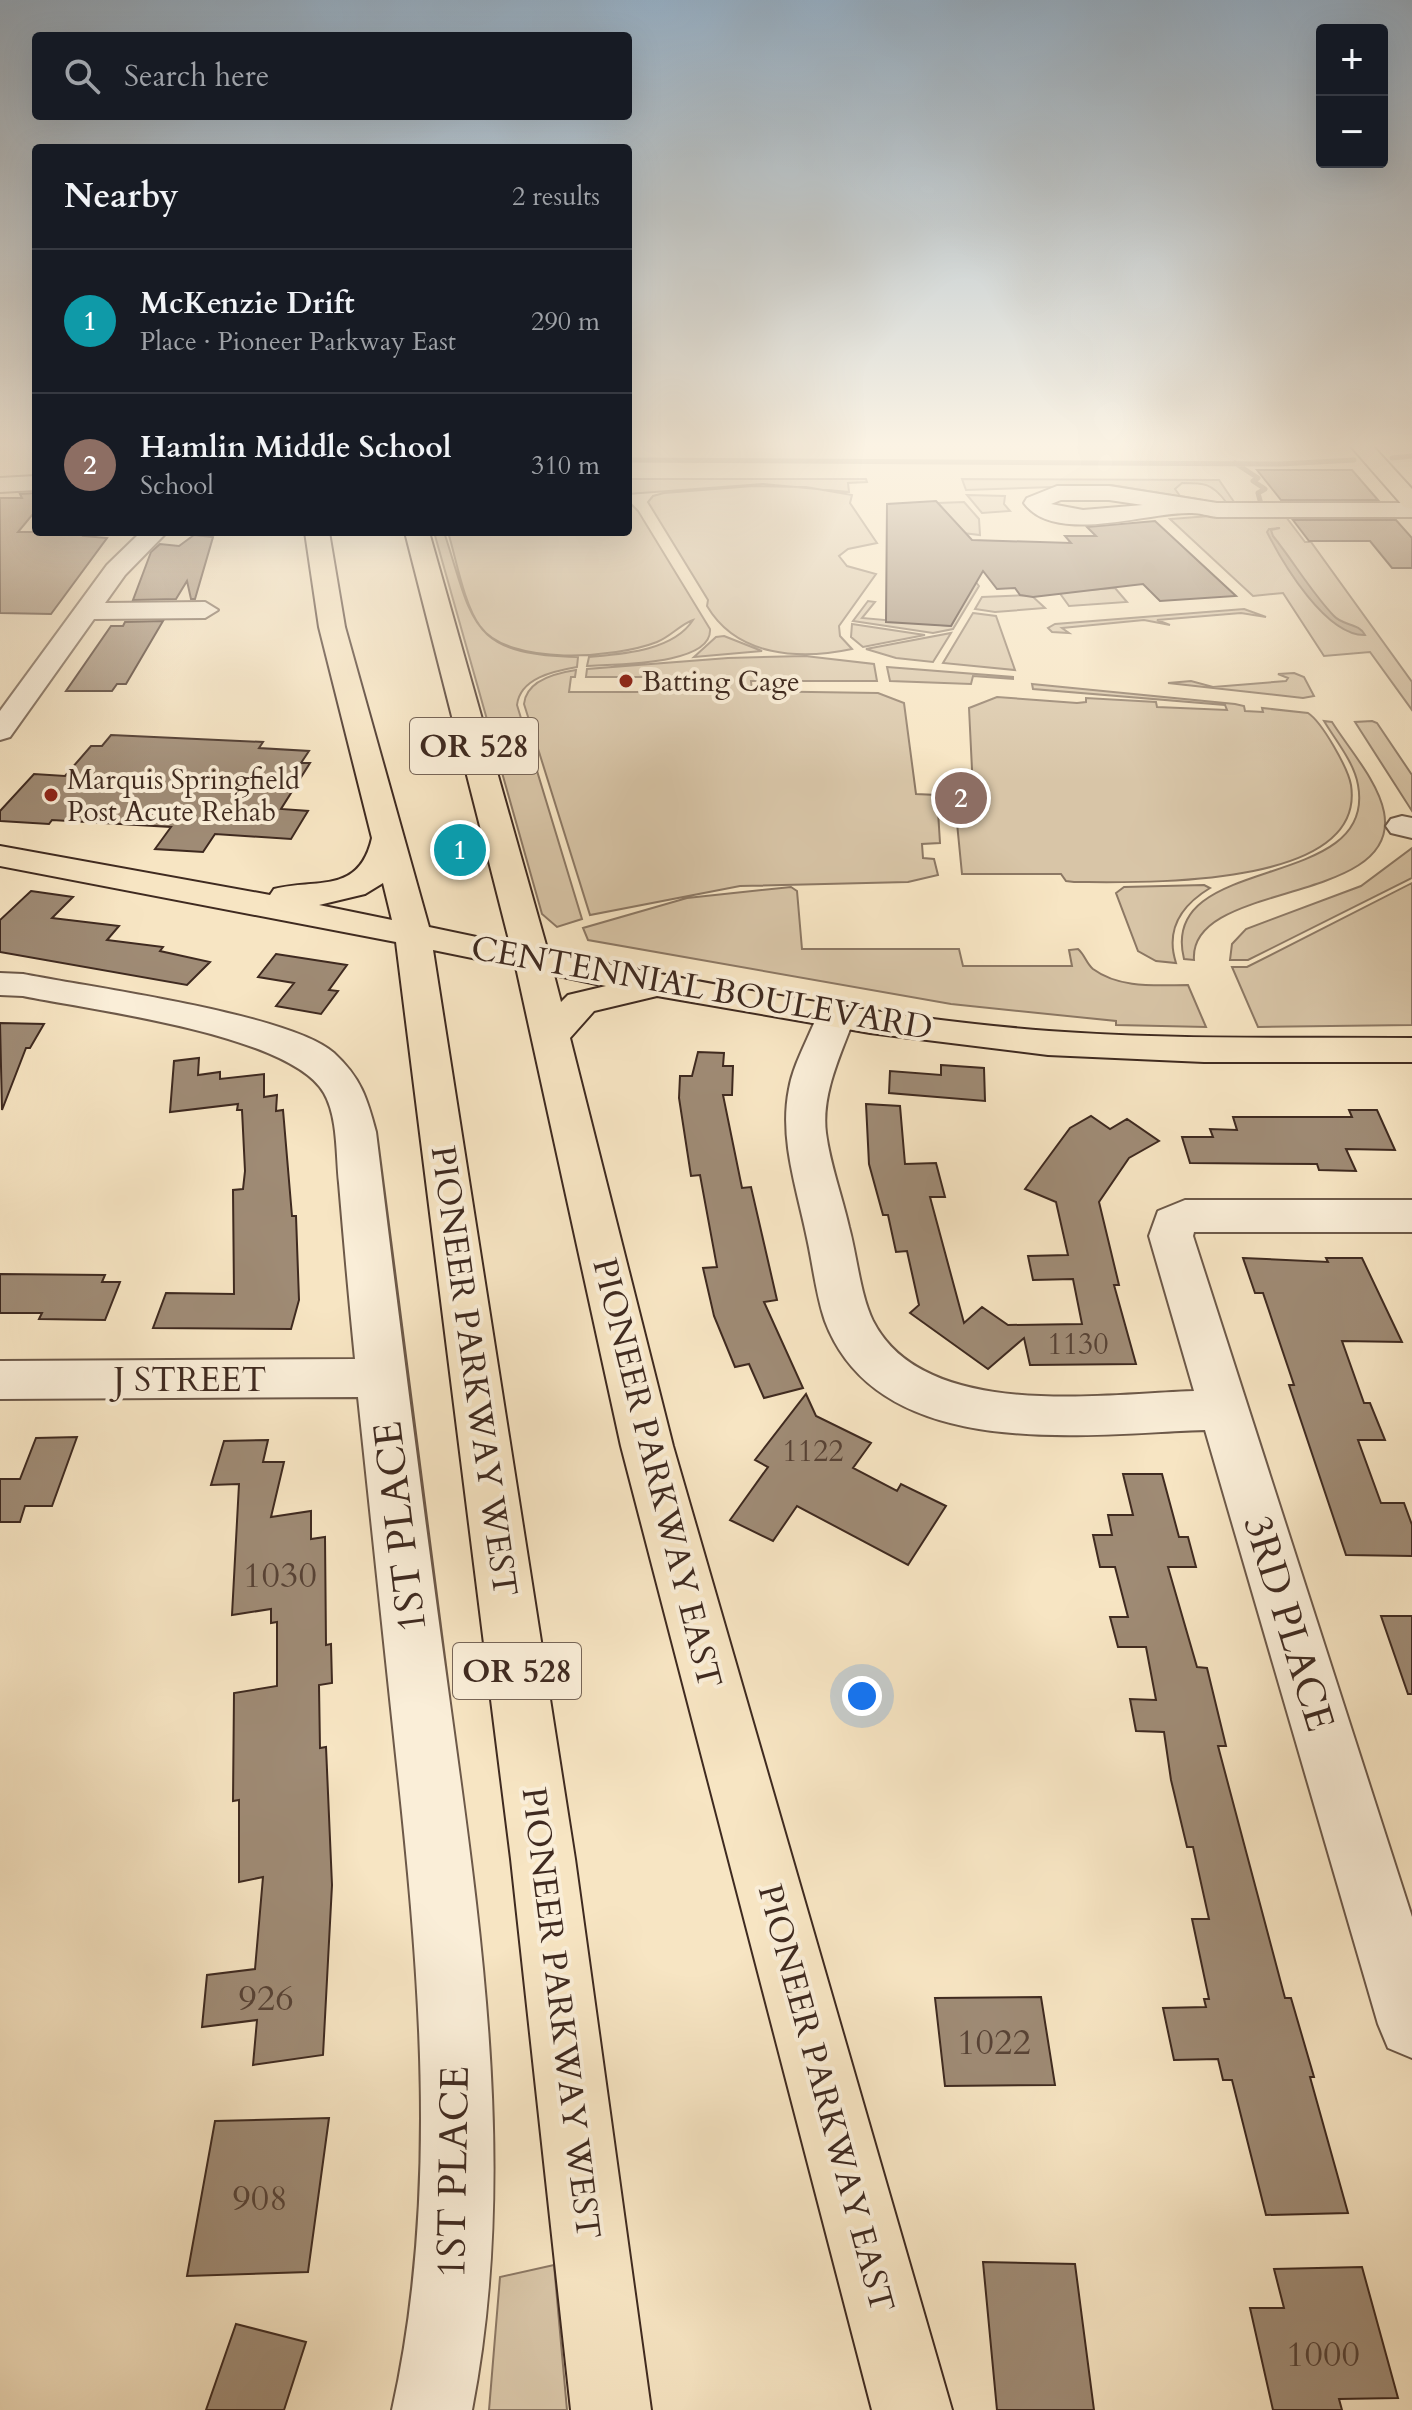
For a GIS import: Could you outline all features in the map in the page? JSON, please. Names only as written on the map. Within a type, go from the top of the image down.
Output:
[{"type":"main road","name":"PIONEER PARKWAY WEST","points":[[321,555],[332,627],[413,933],[543,1859],[611,2410]]},
{"type":"main road","name":"PIONEER PARKWAY EAST","points":[[423,555],[532,959],[647,1446],[912,2410]]},
{"type":"main road","points":[[196,893],[270,896],[337,892],[357,885],[377,872],[386,860],[388,838]]},
{"type":"main road","name":"CENTENNIAL BOULEVARD","points":[[2,858],[413,933],[532,959],[836,1016],[997,1038],[1153,1049],[1412,1050]]},
{"type":"main road","points":[[550,1036],[581,1003],[617,991],[664,984]]},
{"type":"street","points":[[0,731],[128,555]]},
{"type":"street","points":[[87,611],[205,610]]},
{"type":"street","name":"1ST PLACE","points":[[0,984],[23,985],[239,1028],[285,1043],[318,1060],[345,1091],[355,1132],[381,1378],[449,1940],[458,2118],[448,2334],[432,2410]]},
{"type":"street","points":[[836,1016],[809,1087],[805,1131],[849,1321],[861,1344],[887,1372],[927,1396],[983,1410],[1225,1410]]},
{"type":"street","name":"3RD PLACE","points":[[1412,1216],[1195,1216],[1174,1222],[1171,1236],[1412,2024]]},
{"type":"street","name":"J STREET","points":[[0,1380],[381,1378]]},
{"type":"shaded area","points":[[441,555],[451,555],[471,611],[481,628],[495,641],[542,655],[578,657],[577,667],[531,682],[519,696],[517,705],[582,919],[557,927],[542,914]]},
{"type":"shaded area","points":[[454,555],[665,555],[710,629],[707,641],[696,650],[679,656],[659,661],[587,666],[589,657],[660,645],[684,630],[693,620],[657,642],[639,648],[591,655],[538,653],[514,648],[494,639],[474,617]]},
{"type":"shaded area","points":[[681,555],[840,555],[847,566],[876,574],[839,626],[840,636],[852,649],[791,654],[752,645],[720,623],[707,606],[708,600]]},
{"type":"shaded area","points":[[1209,555],[1321,555],[1412,682],[1412,710],[1370,652],[1324,656],[1283,593],[1253,596]]},
{"type":"shaded area","points":[[1280,555],[1287,555],[1338,619],[1359,628],[1365,635],[1335,624],[1307,596]]},
{"type":"shaded area","points":[[975,581],[979,586],[953,629],[933,633],[853,621],[868,601],[875,602],[862,618],[951,626]]},
{"type":"shaded area","points":[[1115,588],[1127,602],[1069,606],[1059,592]]},
{"type":"shaded area","points":[[1031,595],[1045,608],[995,612],[975,609],[982,597]]},
{"type":"shaded area","points":[[1244,609],[1266,617],[1241,613],[1157,620],[1170,625],[1144,620],[1062,628],[1069,633],[1052,632],[1048,628],[1055,624]]},
{"type":"shaded area","points":[[973,613],[996,616],[1015,670],[943,663]]},
{"type":"shaded area","points":[[852,624],[925,635],[863,647],[851,637]]},
{"type":"shaded area","points":[[951,633],[933,662],[896,658],[866,649]]},
{"type":"shaded area","points":[[724,636],[762,651],[694,657],[716,637]]},
{"type":"shaded area","points":[[805,656],[874,664],[877,681],[751,681],[752,691],[878,693],[904,703],[916,794],[937,795],[940,843],[922,844],[923,858],[934,859],[938,875],[908,882],[740,886],[590,915],[524,704],[530,689],[551,676],[576,670],[575,677],[571,677],[569,692],[682,692],[682,677],[586,677],[587,669],[728,658]]},
{"type":"shaded area","points":[[887,667],[1013,679],[973,676],[971,684],[890,681]]},
{"type":"shaded area","points":[[1294,673],[1304,677],[1314,696],[1303,698],[1168,683],[1191,681],[1213,687],[1286,681],[1288,678],[1278,674]]},
{"type":"shaded area","points":[[1032,684],[1235,704],[1244,706],[1245,711],[1263,712],[1262,708],[1308,713],[1327,735],[1349,777],[1351,785],[1346,820],[1323,845],[1286,862],[1241,873],[1145,882],[1074,882],[1066,881],[1061,874],[962,874],[952,772],[965,773],[966,790],[973,790],[969,708],[997,697],[1077,703],[1086,702],[1086,698],[1156,702],[1157,707],[1227,710],[1225,705],[1033,689]]},
{"type":"shaded area","points":[[1324,721],[1332,722],[1376,789],[1384,812],[1381,842],[1361,864],[1330,879],[1224,916],[1201,935],[1194,960],[1184,959],[1185,925],[1203,902],[1232,885],[1305,859],[1335,843],[1355,819],[1356,776]]},
{"type":"shaded area","points":[[1355,722],[1377,723],[1412,775],[1412,811]]},
{"type":"shaded area","points":[[1412,848],[1412,878],[1248,960],[1230,960],[1232,944],[1246,929],[1361,886]]},
{"type":"shaded area","points":[[1412,883],[1412,1025],[1258,1027],[1232,967],[1247,967]]},
{"type":"shaded area","points":[[1204,885],[1210,888],[1191,902],[1178,919],[1173,939],[1176,963],[1156,961],[1138,951],[1116,893],[1124,887]]},
{"type":"shaded area","points":[[791,887],[797,891],[802,949],[959,949],[963,966],[1072,966],[1069,950],[1078,949],[1093,969],[1115,980],[1188,985],[1206,1027],[1116,1025],[1116,1021],[951,1004],[588,940],[583,928],[687,898]]},
{"type":"shaded area","points":[[554,2265],[567,2410],[489,2410],[500,2277]]},
{"type":"building","points":[[0,555],[94,555],[51,614],[0,613]]},
{"type":"building","points":[[150,555],[208,555],[195,599],[191,599],[187,581],[176,599],[133,600]]},
{"type":"building","points":[[887,555],[1192,555],[1236,596],[1160,601],[1143,584],[1033,597],[1020,595],[1015,588],[997,589],[983,571],[951,626],[886,622]]},
{"type":"building","points":[[1382,555],[1412,555],[1412,568],[1392,568]]},
{"type":"building","points":[[163,621],[126,684],[117,684],[112,691],[66,691],[111,626],[123,626],[125,622]]},
{"type":"building","name":"Marquis Springfield Post Acute Rehab","points":[[111,735],[263,742],[259,748],[309,751],[301,763],[310,763],[281,809],[308,811],[291,839],[215,834],[203,852],[155,849],[171,827],[52,820],[49,824],[0,821],[0,811],[34,774],[65,776],[91,746],[102,746]]},
{"type":"building","points":[[31,891],[73,897],[52,918],[119,926],[107,940],[163,947],[160,951],[210,962],[187,985],[0,952],[0,920]]},
{"type":"building","points":[[276,954],[347,965],[329,990],[338,991],[321,1014],[276,1006],[294,983],[258,977]]},
{"type":"building","points":[[0,1023],[44,1024],[30,1048],[26,1048],[2,1110]]},
{"type":"building","points":[[698,1052],[724,1053],[723,1066],[733,1066],[732,1095],[723,1095],[742,1188],[751,1187],[777,1300],[764,1302],[803,1388],[764,1398],[749,1364],[735,1367],[714,1316],[703,1268],[717,1267],[700,1175],[691,1176],[679,1098],[680,1076],[692,1076]]},
{"type":"building","points":[[199,1058],[198,1075],[220,1072],[220,1079],[264,1074],[264,1097],[277,1095],[276,1111],[283,1110],[292,1216],[296,1216],[299,1300],[291,1329],[153,1328],[166,1293],[234,1294],[233,1190],[243,1189],[245,1171],[242,1110],[237,1110],[238,1104],[170,1112],[174,1061]]},
{"type":"building","points":[[941,1065],[984,1068],[985,1101],[889,1093],[890,1071],[941,1075]]},
{"type":"building","points":[[866,1104],[900,1106],[905,1164],[936,1163],[945,1197],[930,1197],[964,1323],[982,1307],[1008,1325],[1082,1324],[1073,1279],[1033,1280],[1028,1256],[1068,1255],[1056,1202],[1025,1189],[1070,1128],[1091,1116],[1110,1129],[1127,1119],[1159,1141],[1129,1158],[1099,1202],[1119,1285],[1114,1285],[1136,1364],[1030,1365],[1024,1338],[988,1369],[910,1313],[919,1305],[907,1251],[896,1252],[888,1215],[883,1215],[869,1164]]},
{"type":"building","points":[[1349,1110],[1377,1110],[1395,1150],[1346,1149],[1356,1171],[1319,1170],[1317,1164],[1190,1163],[1182,1137],[1213,1137],[1210,1129],[1237,1130],[1233,1117],[1352,1117]]},
{"type":"building","points":[[1243,1258],[1328,1262],[1326,1258],[1362,1258],[1402,1342],[1342,1341],[1364,1403],[1370,1403],[1385,1440],[1358,1440],[1381,1503],[1404,1503],[1412,1525],[1412,1556],[1346,1555],[1289,1385],[1294,1385],[1263,1293],[1255,1293]]},
{"type":"building","points":[[0,1274],[105,1275],[102,1282],[120,1282],[105,1320],[39,1319],[42,1313],[0,1313]]},
{"type":"building","points":[[806,1394],[816,1416],[871,1443],[853,1468],[897,1491],[901,1484],[946,1506],[908,1565],[797,1506],[773,1541],[730,1520],[768,1467],[755,1460]]},
{"type":"building","points":[[77,1437],[52,1506],[25,1506],[20,1522],[0,1522],[0,1479],[20,1479],[36,1438]]},
{"type":"building","points":[[268,1440],[263,1462],[284,1462],[271,1517],[311,1511],[311,1539],[325,1537],[326,1645],[331,1644],[332,1683],[319,1685],[320,1748],[326,1747],[332,1885],[323,2055],[253,2065],[257,2020],[202,2027],[207,1975],[255,1969],[263,1877],[239,1882],[239,1800],[233,1801],[234,1693],[277,1686],[277,1622],[271,1623],[271,1609],[232,1615],[239,1484],[211,1485],[224,1441]]},
{"type":"building","points":[[1123,1474],[1162,1474],[1179,1537],[1188,1537],[1196,1567],[1168,1567],[1197,1667],[1207,1668],[1226,1746],[1218,1746],[1285,1998],[1291,1998],[1314,2077],[1310,2077],[1348,2213],[1266,2215],[1232,2080],[1223,2080],[1218,2059],[1174,2060],[1163,2008],[1206,2007],[1204,1999],[1209,1999],[1192,1919],[1209,1919],[1193,1847],[1187,1847],[1171,1780],[1164,1732],[1136,1731],[1130,1699],[1156,1700],[1146,1647],[1118,1647],[1110,1617],[1128,1617],[1115,1567],[1100,1567],[1093,1535],[1112,1535],[1108,1515],[1133,1515]]},
{"type":"building","points":[[1381,1616],[1412,1616],[1412,1694],[1408,1694]]},
{"type":"building","points":[[1041,1997],[1055,2085],[945,2086],[935,1998]]},
{"type":"building","points":[[329,2118],[308,2272],[187,2276],[215,2121]]},
{"type":"building","points":[[983,2262],[1075,2264],[1094,2410],[997,2410]]},
{"type":"building","points":[[1362,2267],[1398,2398],[1339,2399],[1342,2410],[1273,2410],[1250,2308],[1284,2308],[1274,2269]]},
{"type":"building","points":[[236,2324],[306,2342],[284,2410],[206,2410]]},
{"type":"place","name":"Batting Cage","points":[[626,681]]},
{"type":"place","name":"Marquis Springfield Post Acute Rehab","points":[[51,795]]},
{"type":"place","name":"Hamlin Middle School","points":[[961,798]]},
{"type":"place","name":"McKenzie Drift","points":[[460,850]]}]
